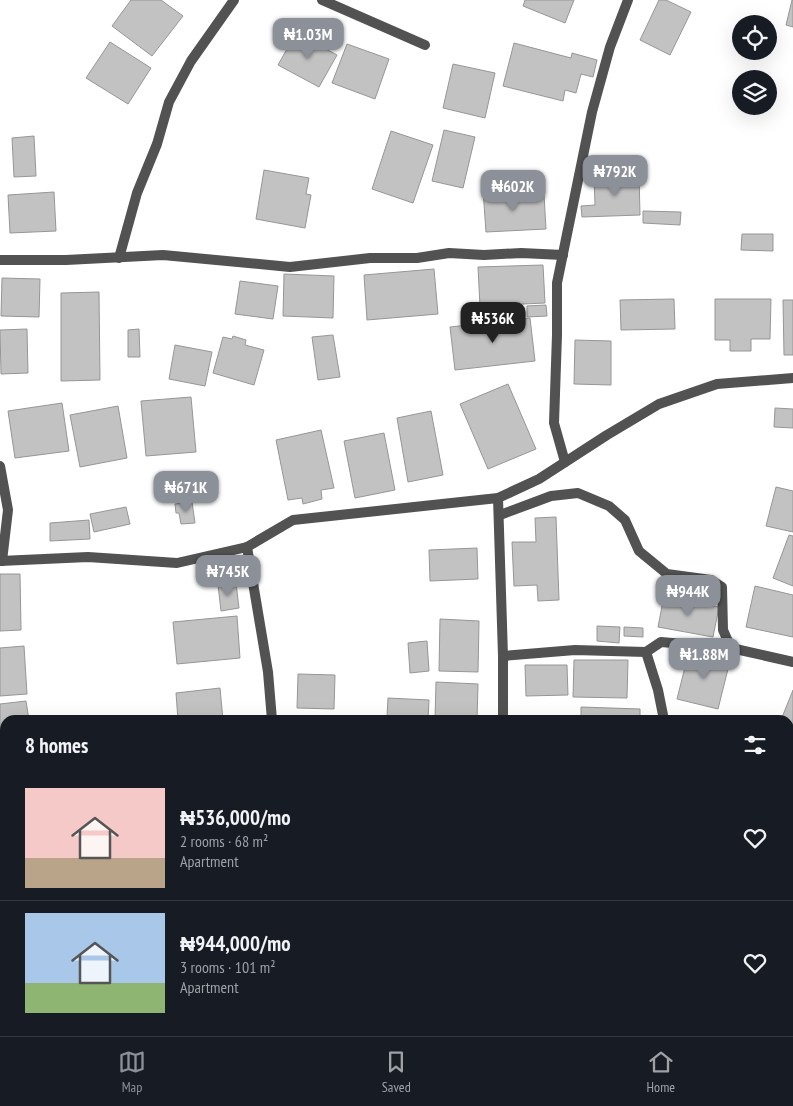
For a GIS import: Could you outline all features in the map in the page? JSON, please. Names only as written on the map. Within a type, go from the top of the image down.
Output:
[{"type":"street","points":[[119,258],[136,193],[157,144],[169,102],[191,61],[234,0]]},
{"type":"street","points":[[322,0],[425,44]]},
{"type":"street","points":[[565,462],[554,423],[557,283],[592,112],[610,47],[628,0]]},
{"type":"street","points":[[0,260],[119,258],[163,255],[290,267],[370,258],[417,258],[449,253],[563,255]]},
{"type":"street","points":[[0,466],[8,510],[1,561],[88,557],[177,563],[247,547],[293,520],[498,498],[539,479],[607,435],[660,404],[717,384],[793,378]]},
{"type":"street","points":[[500,515],[551,496],[578,494],[609,506],[625,520],[639,551],[667,574],[711,580],[722,587],[723,630],[731,648]]},
{"type":"street","points":[[498,498],[500,515],[503,715]]},
{"type":"street","points":[[247,547],[268,672],[272,715]]},
{"type":"street","points":[[503,656],[576,650],[646,652],[661,642],[731,648],[793,662]]},
{"type":"street","points":[[646,652],[658,690],[663,715]]},
{"type":"building","points":[[131,0],[161,0],[183,16],[152,56],[112,26]]},
{"type":"building","points":[[525,0],[574,0],[565,23],[523,6]]},
{"type":"building","points":[[659,0],[666,0],[691,12],[670,55],[640,40]]},
{"type":"building","points":[[793,0],[793,27],[786,25]]},
{"type":"building","points":[[296,33],[337,55],[319,87],[278,65]]},
{"type":"building","points":[[110,42],[151,68],[128,104],[86,78]]},
{"type":"building","points":[[514,43],[571,58],[572,53],[597,60],[593,77],[581,74],[576,93],[565,90],[563,101],[503,86]]},
{"type":"building","points":[[347,44],[389,59],[375,99],[332,83]]},
{"type":"building","points":[[453,64],[495,73],[485,118],[443,108]]},
{"type":"building","points":[[444,130],[475,137],[463,188],[432,181]]},
{"type":"building","points":[[391,131],[433,145],[413,203],[372,189]]},
{"type":"building","points":[[34,136],[36,176],[14,177],[12,138]]},
{"type":"building","points":[[264,170],[309,178],[306,194],[311,195],[305,228],[256,219]]},
{"type":"building","points":[[639,174],[640,215],[582,217],[581,206],[595,205],[594,176]]},
{"type":"building","points":[[505,189],[506,197],[544,195],[546,229],[486,232],[483,190]]},
{"type":"building","points":[[54,192],[56,231],[10,233],[8,195]]},
{"type":"building","points":[[643,211],[681,212],[680,225],[643,223]]},
{"type":"building","points":[[742,234],[773,234],[773,251],[741,250]]},
{"type":"building","points":[[543,265],[545,303],[480,306],[478,267]]},
{"type":"building","points":[[434,269],[438,314],[367,320],[364,275]]},
{"type":"building","points":[[284,274],[334,276],[333,318],[283,316]]},
{"type":"building","points":[[2,278],[40,279],[39,317],[1,316]]},
{"type":"building","points":[[240,281],[278,286],[273,319],[235,314]]},
{"type":"building","points":[[99,292],[100,380],[61,381],[61,293]]},
{"type":"building","points":[[674,299],[675,329],[621,330],[620,300]]},
{"type":"building","points":[[715,299],[771,299],[770,339],[751,339],[751,351],[730,351],[730,340],[715,340]]},
{"type":"building","points":[[783,300],[793,300],[793,355],[784,355]]},
{"type":"building","points":[[546,305],[547,316],[527,317],[527,306]]},
{"type":"building","points":[[530,318],[535,361],[455,370],[450,327]]},
{"type":"building","points":[[27,329],[28,373],[1,374],[0,330]]},
{"type":"building","points":[[139,329],[140,357],[128,357],[128,330]]},
{"type":"building","points":[[333,335],[340,377],[318,380],[312,337]]},
{"type":"building","points":[[233,336],[246,340],[245,345],[264,350],[254,385],[213,373],[223,337],[232,339]]},
{"type":"building","points":[[575,340],[611,341],[611,385],[574,384]]},
{"type":"building","points":[[175,345],[212,352],[205,386],[169,379]]},
{"type":"building","points":[[508,384],[536,449],[488,469],[460,404]]},
{"type":"building","points":[[191,397],[196,452],[146,456],[141,401]]},
{"type":"building","points":[[62,403],[69,451],[15,458],[8,411]]},
{"type":"building","points":[[118,406],[127,458],[80,467],[70,415]]},
{"type":"building","points":[[775,408],[793,409],[793,428],[774,427]]},
{"type":"building","points":[[431,411],[443,475],[408,482],[397,418]]},
{"type":"building","points":[[321,430],[334,488],[321,490],[322,499],[303,504],[302,498],[288,500],[276,440]]},
{"type":"building","points":[[384,433],[395,490],[355,498],[344,441]]},
{"type":"building","points":[[776,487],[793,491],[793,532],[766,526]]},
{"type":"building","points":[[192,502],[195,523],[181,524],[179,513],[176,513],[175,504]]},
{"type":"building","points":[[126,507],[130,524],[94,532],[90,514]]},
{"type":"building","points":[[556,517],[559,600],[538,601],[537,585],[514,586],[512,542],[536,542],[535,518]]},
{"type":"building","points":[[89,520],[90,539],[50,541],[50,523]]},
{"type":"building","points":[[789,535],[793,536],[793,586],[773,578]]},
{"type":"building","points":[[477,548],[478,579],[430,581],[429,550]]},
{"type":"building","points":[[0,574],[20,574],[21,630],[0,631]]},
{"type":"building","points":[[236,583],[239,608],[221,611],[218,585]]},
{"type":"building","points":[[755,586],[793,595],[793,637],[746,627]]},
{"type":"building","points":[[664,596],[719,607],[713,637],[658,627]]},
{"type":"building","points":[[237,616],[240,658],[177,664],[173,622]]},
{"type":"building","points":[[440,619],[479,621],[478,672],[439,671]]},
{"type":"building","points":[[597,626],[620,627],[619,643],[597,641]]},
{"type":"building","points":[[624,627],[643,628],[643,637],[624,636]]},
{"type":"building","points":[[427,641],[429,671],[410,673],[408,643]]},
{"type":"building","points":[[24,646],[27,694],[0,696],[0,648]]},
{"type":"building","points":[[689,651],[730,661],[718,709],[677,699]]},
{"type":"building","points":[[574,660],[628,660],[627,698],[573,697]]},
{"type":"building","points":[[525,665],[567,665],[568,695],[526,696]]},
{"type":"building","points":[[298,674],[335,675],[334,709],[297,708]]},
{"type":"building","points":[[436,682],[478,684],[477,715],[435,715]]},
{"type":"building","points":[[220,688],[223,715],[178,715],[176,693]]},
{"type":"building","points":[[793,690],[793,715],[783,715]]},
{"type":"building","points":[[388,698],[429,700],[428,715],[387,715]]},
{"type":"building","points":[[26,701],[28,715],[0,715],[0,704]]},
{"type":"building","points":[[581,707],[640,709],[640,715],[581,715]]}]
